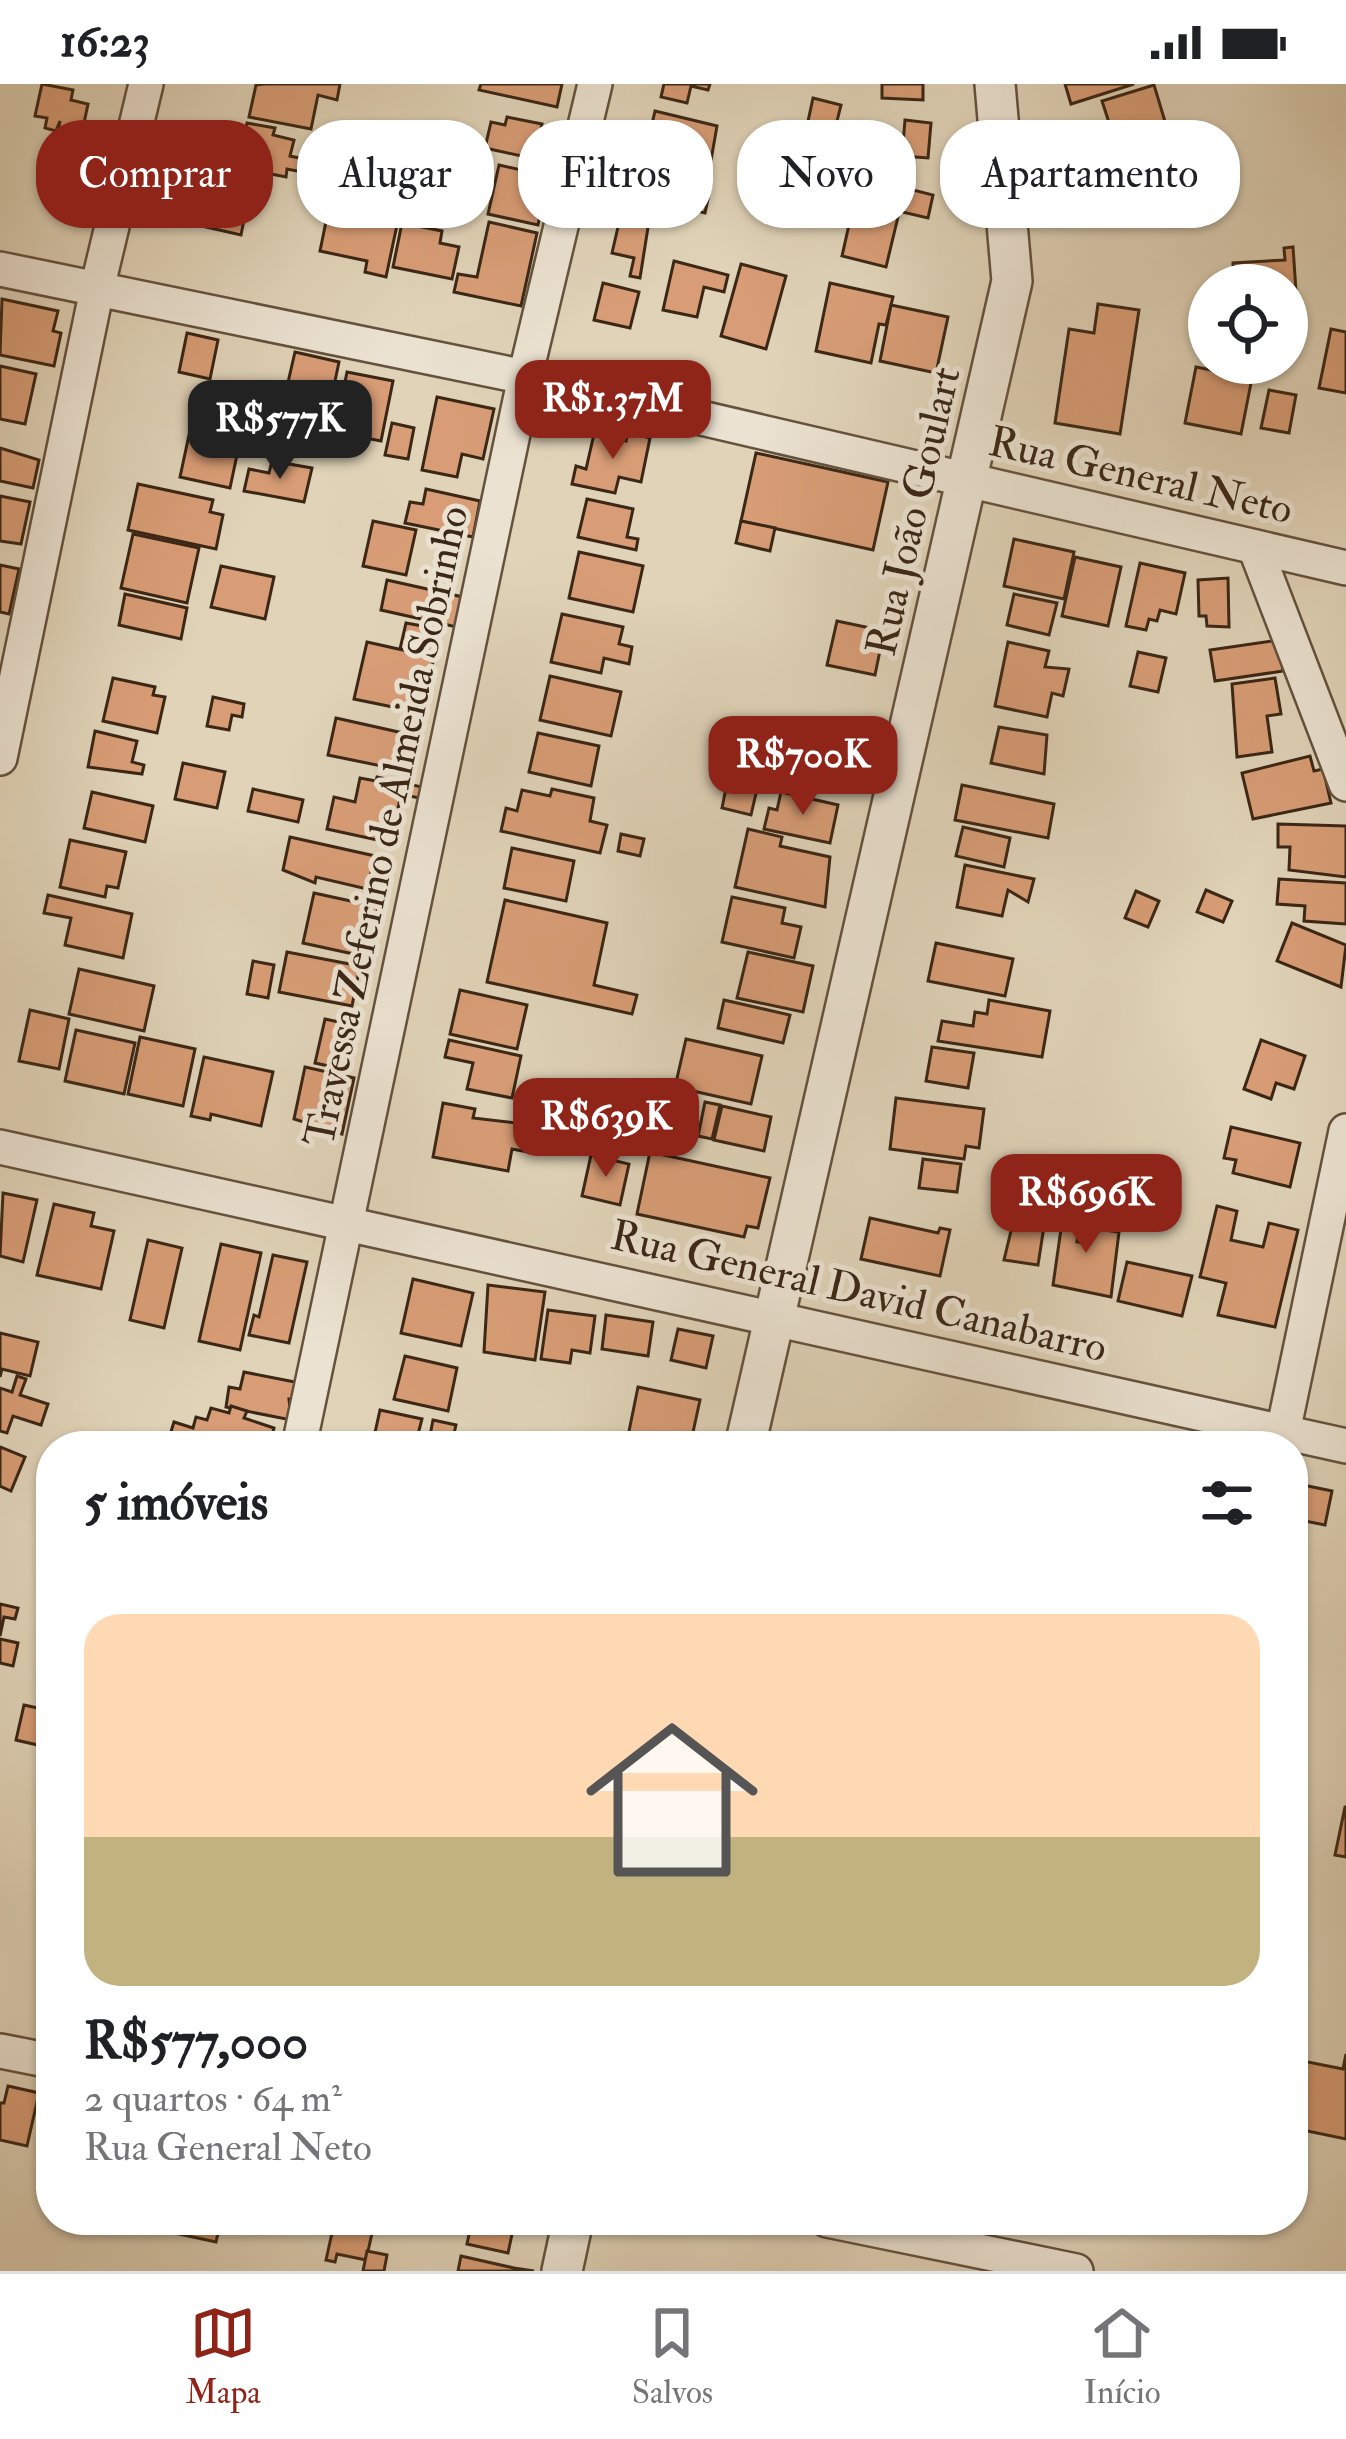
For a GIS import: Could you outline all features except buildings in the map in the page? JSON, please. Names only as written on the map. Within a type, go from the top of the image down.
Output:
[{"type":"street","points":[[0,758],[97,289],[146,84]]},
{"type":"street","name":"Travessa Zeferino de Almeida Sobrinho","points":[[301,1431],[525,377],[595,84]]},
{"type":"street","name":"Rua João Goulart","points":[[748,1431],[1012,281],[995,84]]},
{"type":"street","name":"Rua General Neto","points":[[0,269],[525,377],[1346,568]]},
{"type":"street","points":[[1256,550],[1346,784]]},
{"type":"street","points":[[1283,1431],[1346,1131]]},
{"type":"street","name":"Rua General David Canabarro","points":[[0,1147],[774,1315],[1279,1431]]},
{"type":"street","name":"Rua General David Canabarro","points":[[1308,1438],[1346,1446]]},
{"type":"street","points":[[0,2051],[36,2058]]},
{"type":"street","points":[[562,2271],[570,2235]]},
{"type":"street","points":[[900,2235],[1076,2271]]}]
